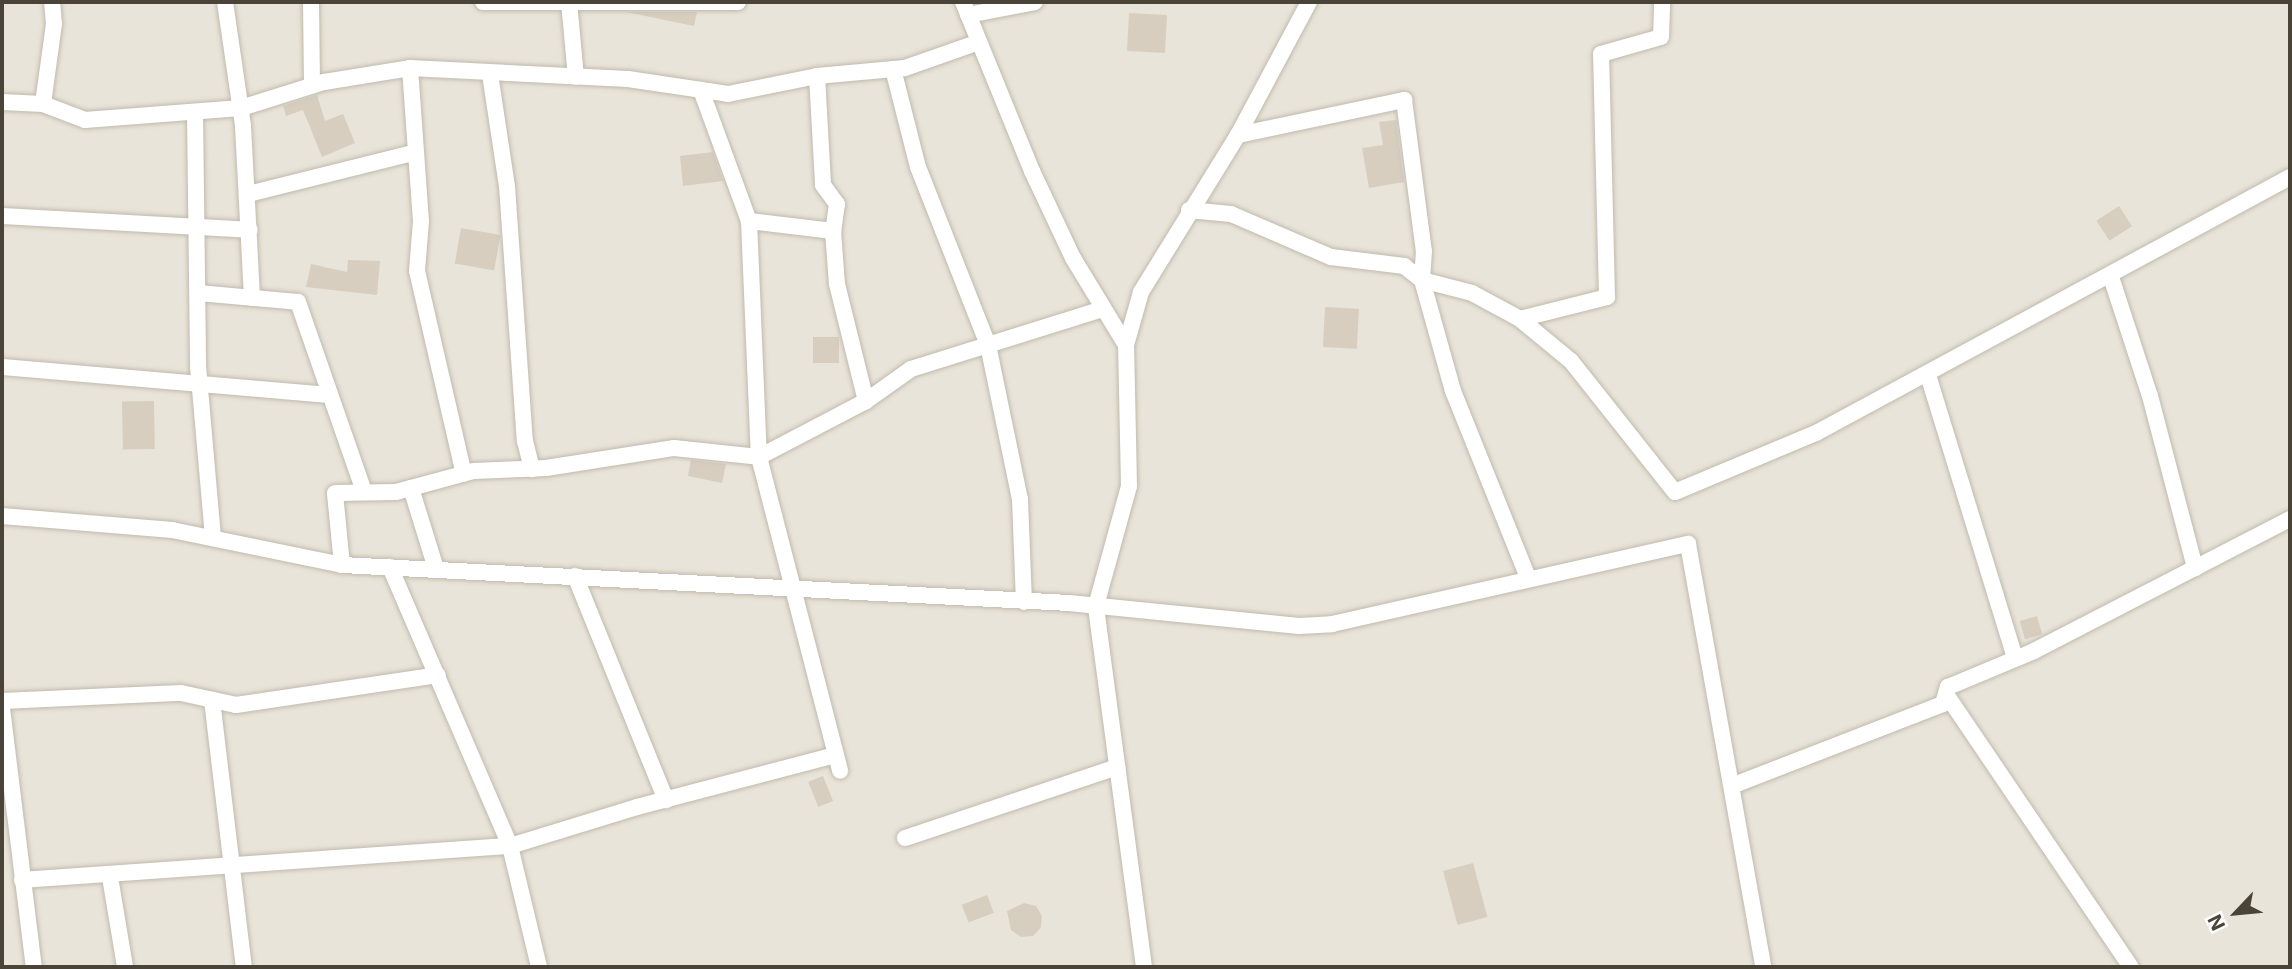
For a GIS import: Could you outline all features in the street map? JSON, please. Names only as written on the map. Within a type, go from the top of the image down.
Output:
[{"type":"street","points":[[43,104],[54,24],[52,2]]},
{"type":"street","points":[[225,2],[241,108],[252,298]]},
{"type":"street","points":[[312,2],[312,85]]},
{"type":"street","points":[[483,2],[738,2]]},
{"type":"street","points":[[1035,2],[966,8],[1032,171],[1102,309],[1126,345]]},
{"type":"street","points":[[1144,967],[1096,606],[1129,486],[1126,345],[1140,292],[1238,135],[1309,2]]},
{"type":"street","points":[[1521,319],[1607,297],[1601,54],[1661,37],[1662,2]]},
{"type":"street","points":[[569,3],[576,77]]},
{"type":"street","points":[[2,102],[43,104],[85,120],[195,112],[241,108],[312,85],[410,68],[628,79],[728,94],[817,76],[893,69],[979,42]]},
{"type":"street","points":[[410,68],[414,153],[421,220],[417,271],[464,474]]},
{"type":"street","points":[[893,69],[918,167],[988,345],[1020,499],[1024,602]]},
{"type":"street","points":[[490,74],[507,186],[525,441],[532,469]]},
{"type":"street","points":[[817,76],[823,185],[837,204],[833,231],[837,284],[866,401]]},
{"type":"street","points":[[22,880],[110,877],[510,846],[666,800],[838,763],[789,586],[759,457],[749,221],[701,90]]},
{"type":"street","points":[[1238,135],[1404,100],[1424,251],[1422,280],[1453,391],[1528,578]]},
{"type":"street","points":[[195,112],[201,384],[213,538]]},
{"type":"street","points":[[248,194],[414,153]]},
{"type":"street","points":[[1189,210],[1231,214],[1331,257],[1404,266],[1422,280],[1472,293],[1521,319],[1571,361],[1675,492],[1816,433],[2111,277],[2290,177]]},
{"type":"street","points":[[2,216],[199,225],[205,230],[250,230]]},
{"type":"street","points":[[749,221],[833,231]]},
{"type":"street","points":[[2111,277],[2150,396],[2195,568]]},
{"type":"street","points":[[198,293],[298,302],[365,491]]},
{"type":"street","points":[[342,565],[335,493],[411,488],[464,474],[532,469],[674,448],[759,457],[866,401],[911,369],[1102,309]]},
{"type":"street","points":[[2,367],[330,395]]},
{"type":"street","points":[[1928,375],[2015,658]]},
{"type":"street","points":[[411,488],[436,569]]},
{"type":"street","points":[[2,516],[172,530],[342,565],[789,586],[1096,606],[1310,626],[1688,544],[1734,785],[1763,967]]},
{"type":"street","points":[[1734,785],[1943,704],[1948,687],[2015,658],[2290,519]]},
{"type":"street","points":[[390,567],[510,846],[540,967]]},
{"type":"street","points":[[575,576],[666,800]]},
{"type":"street","points":[[2,701],[181,693],[236,705],[438,675]]},
{"type":"street","points":[[1946,694],[2131,967]]},
{"type":"street","points":[[212,700],[244,967]]},
{"type":"street","points":[[2,708],[34,967]]},
{"type":"street","points":[[905,838],[1117,767]]},
{"type":"street","points":[[110,877],[125,967]]},
{"type":"shaded area","points":[[2,2],[2290,2],[2290,967],[2,967]]},
{"type":"building","points":[[626,12],[697,12],[694,26]]},
{"type":"building","points":[[1129,13],[1167,15],[1165,53],[1127,51]]},
{"type":"building","points":[[317,95],[325,121],[343,114],[355,143],[322,157],[303,110],[286,116],[283,106]]},
{"type":"building","points":[[1396,120],[1404,182],[1369,188],[1362,148],[1383,145],[1379,122]]},
{"type":"building","points":[[713,152],[723,181],[683,186],[680,156]]},
{"type":"building","points":[[2119,206],[2132,226],[2109,241],[2096,221]]},
{"type":"building","points":[[461,228],[500,235],[494,270],[455,263]]},
{"type":"building","points":[[348,260],[380,261],[377,295],[306,287],[311,264],[347,272]]},
{"type":"building","points":[[1325,307],[1359,309],[1357,349],[1323,347]]},
{"type":"building","points":[[813,337],[839,337],[839,363],[813,363]]},
{"type":"building","points":[[154,401],[155,449],[123,450],[122,402]]},
{"type":"building","points":[[691,460],[726,464],[722,483],[688,476]]},
{"type":"building","points":[[2037,616],[2042,634],[2025,639],[2020,621]]},
{"type":"building","points":[[823,776],[833,801],[818,807],[808,782]]},
{"type":"building","points":[[1473,863],[1487,917],[1458,925],[1443,871]]},
{"type":"building","points":[[987,895],[994,913],[969,922],[962,905]]},
{"type":"building","points":[[1024,903],[1036,906],[1042,916],[1041,927],[1033,936],[1021,937],[1011,930],[1007,911]]}]
